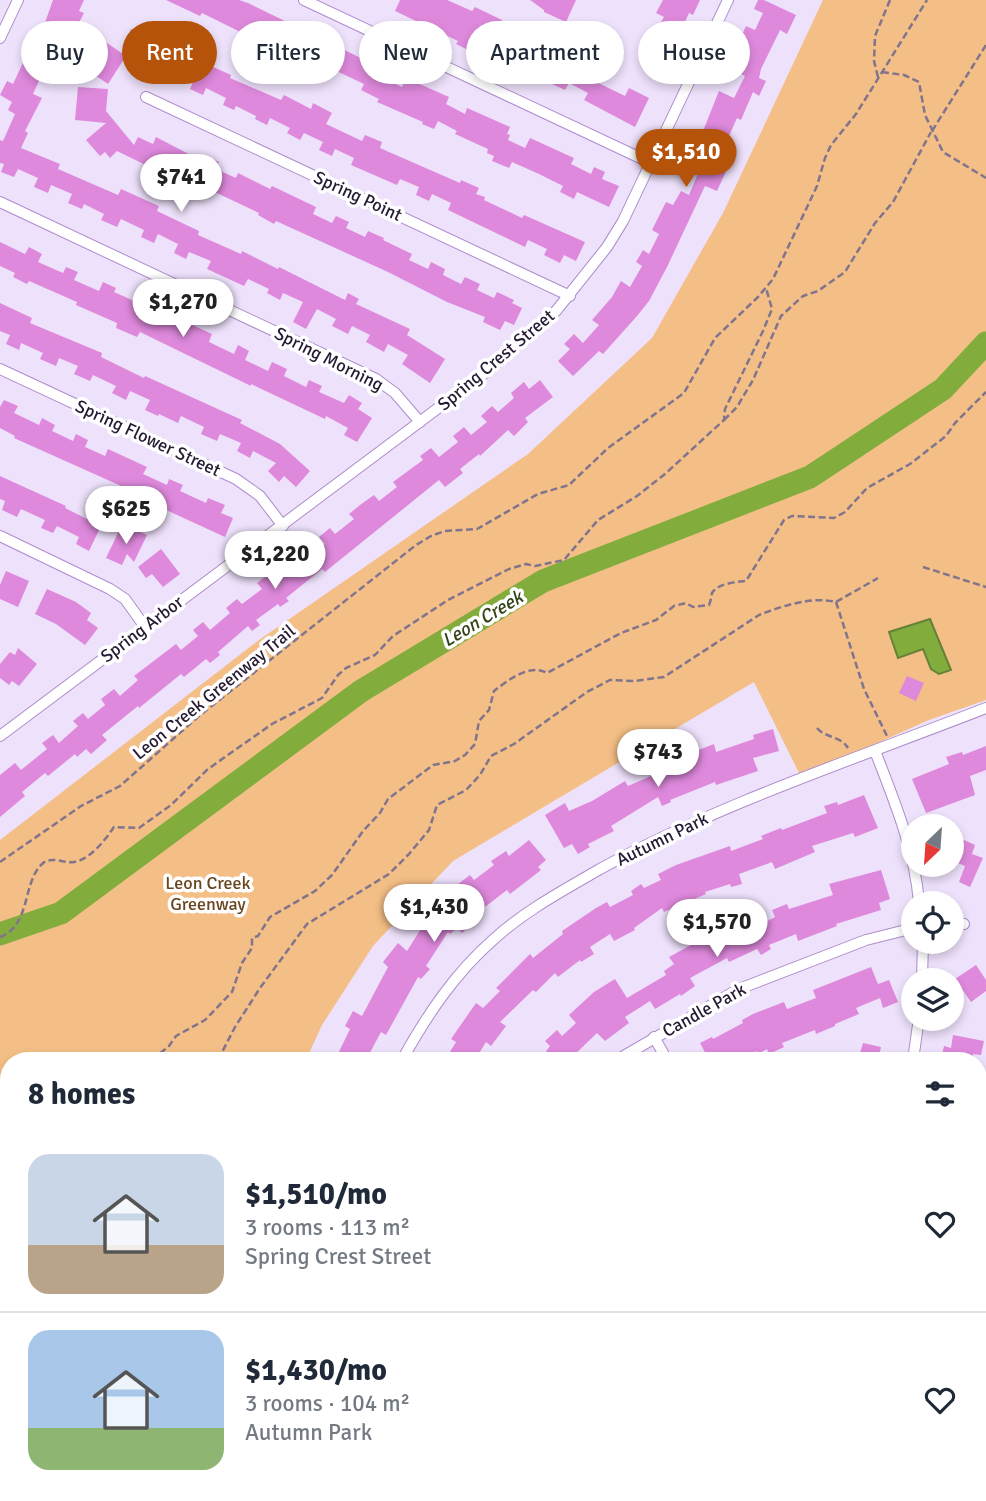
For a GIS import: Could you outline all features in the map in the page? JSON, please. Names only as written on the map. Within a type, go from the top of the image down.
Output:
[{"type":"street","points":[[0,38],[18,0]]},
{"type":"street","points":[[304,0],[651,163]]},
{"type":"street","name":"Spring Crest Street","points":[[420,422],[521,343],[570,296],[607,247],[623,221],[728,0]]},
{"type":"street","name":"Spring Point","points":[[146,96],[570,296]]},
{"type":"street","name":"Spring Morning","points":[[0,202],[376,379],[395,393],[420,422]]},
{"type":"street","name":"Spring Flower Street","points":[[0,369],[236,479],[260,496],[283,526]]},
{"type":"street","name":"Spring Arbor","points":[[4,733],[420,422]]},
{"type":"street","points":[[0,536],[110,589],[125,599],[145,627]]},
{"type":"street","name":"Autumn Park","points":[[406,1052],[441,996],[467,965],[526,913],[560,892],[684,825],[986,708]]},
{"type":"street","points":[[0,720],[4,733]]},
{"type":"street","points":[[875,751],[895,801],[909,848],[917,891]]},
{"type":"street","name":"Candle Park","points":[[630,1052],[739,989],[866,940],[901,931]]},
{"type":"street","points":[[914,1052],[917,1031]]},
{"type":"street","points":[[654,1037],[662,1052]]},
{"type":"path","points":[[878,79],[874,61],[875,36],[890,0]]},
{"type":"path","name":"Leon Creek Greenway Trail","points":[[0,862],[81,806],[120,786],[199,716],[416,545],[445,531],[477,529],[538,494],[569,485],[608,448],[684,393],[715,338],[773,279],[817,186],[831,145],[850,124],[927,0]]},
{"type":"path","points":[[0,937],[12,932],[25,907],[33,879],[41,865],[48,860],[73,862],[86,857],[106,839],[114,827],[139,828],[171,805],[208,769],[272,724],[322,698],[346,668],[375,655],[393,636],[448,600],[509,569],[526,564],[535,566],[564,560],[598,520],[637,496],[665,474],[737,407],[753,380],[781,316],[803,296],[818,291],[845,272],[875,223],[893,201],[931,132],[986,45]]},
{"type":"path","points":[[883,72],[904,75],[919,82],[925,116],[943,152],[986,178]]},
{"type":"path","points":[[724,420],[725,409],[764,331],[772,309],[766,288]]},
{"type":"path","points":[[162,1052],[176,1036],[205,1020],[232,992],[242,963],[252,948],[252,938],[258,936],[270,917],[315,891],[380,813],[388,799],[433,765],[455,761],[466,755],[475,744],[479,720],[489,710],[494,691],[527,671],[541,670],[548,673],[621,633],[656,620],[674,606],[687,603],[693,607],[709,605],[716,589],[730,581],[746,581],[784,520],[792,516],[834,518],[845,512],[867,488],[910,464],[946,436],[986,392]]},
{"type":"path","points":[[923,566],[986,587]]},
{"type":"path","points":[[222,1052],[253,998],[307,924],[389,874],[429,830],[437,805],[466,790],[480,775],[491,756],[514,744],[587,692],[610,680],[634,681],[664,677],[759,615],[776,608],[823,599],[836,602],[878,578]]},
{"type":"path","points":[[836,602],[864,689],[887,736]]},
{"type":"path","points":[[817,728],[821,733],[845,743],[849,750]]},
{"type":"green space","name":"Leon Creek Greenway","points":[[823,0],[986,0],[986,700],[929,720],[801,777],[754,682],[453,861],[373,946],[322,1025],[310,1052],[0,1052],[0,840],[259,640],[528,454],[652,338],[723,213]]},
{"type":"shaded area","points":[[930,619],[951,670],[939,674],[931,669],[923,649],[898,658],[889,632]]},
{"type":"building","points":[[53,0],[84,0],[79,11],[84,13],[80,21],[46,21]]},
{"type":"building","points":[[166,0],[239,0],[285,21],[231,21],[231,27],[202,13],[200,16]]},
{"type":"building","points":[[400,0],[447,0],[472,11],[475,7],[502,20],[466,21],[466,49],[456,44],[458,41],[452,38],[452,21],[416,21],[395,11]]},
{"type":"building","points":[[530,0],[576,0],[566,21]]},
{"type":"building","points":[[663,0],[700,0],[693,15],[689,13],[685,21],[662,21],[664,17],[656,13]]},
{"type":"building","points":[[758,0],[764,0],[796,15],[787,34],[780,30],[761,69],[759,78],[766,81],[759,96],[753,92],[741,120],[737,118],[717,163],[728,167],[717,191],[705,186],[649,301],[603,354],[599,351],[573,376],[558,361],[570,349],[564,344],[574,334],[583,343],[599,325],[592,320],[612,297],[621,281],[630,287],[642,266],[636,262],[643,250],[649,254],[659,234],[652,230],[666,202],[673,205],[681,191],[689,195],[700,169],[684,162],[696,134],[701,136],[719,91],[734,98],[741,84],[750,84],[750,28],[755,30],[763,13],[754,9]]},
{"type":"building","points":[[108,44],[122,53],[122,62],[108,84]]},
{"type":"building","points":[[345,50],[359,57],[359,82],[345,75]]},
{"type":"building","points":[[21,67],[21,84],[38,84],[33,94],[42,98],[25,131],[28,133],[21,148],[60,164],[58,169],[118,195],[121,189],[159,206],[157,211],[199,231],[198,235],[241,254],[242,251],[278,269],[279,267],[345,300],[348,293],[359,299],[356,304],[410,329],[407,335],[445,359],[430,383],[402,364],[408,355],[388,344],[384,352],[366,342],[370,335],[352,326],[348,334],[332,326],[336,319],[317,309],[306,329],[293,322],[303,302],[283,293],[280,300],[267,293],[269,289],[248,279],[244,286],[207,269],[211,261],[189,252],[186,259],[174,253],[178,244],[158,234],[154,243],[141,237],[144,230],[121,219],[117,227],[101,220],[104,214],[84,204],[82,209],[68,203],[72,194],[51,185],[48,193],[34,187],[38,178],[18,169],[14,177],[1,172],[4,164],[0,163],[0,140],[3,141],[15,114],[8,110],[12,102],[0,95],[7,81],[13,84]]},
{"type":"building","points":[[217,69],[231,75],[231,84],[244,84],[281,100],[284,95],[311,109],[313,103],[332,113],[326,124],[362,141],[365,135],[382,142],[380,148],[460,183],[461,180],[479,188],[476,194],[485,197],[484,200],[585,242],[576,261],[564,255],[560,263],[544,255],[547,249],[528,240],[525,247],[448,210],[451,203],[432,194],[429,201],[416,195],[419,187],[400,179],[397,185],[351,165],[354,158],[335,149],[332,156],[319,150],[323,142],[304,133],[300,140],[287,133],[290,128],[270,118],[267,125],[236,106],[234,110],[223,105],[226,98],[206,88],[203,95],[190,89],[192,84],[217,84]]},
{"type":"building","points":[[364,84],[396,84],[402,87],[403,84],[420,84],[449,97],[446,104],[465,114],[467,108],[510,127],[508,140],[525,148],[530,138],[574,158],[571,164],[591,174],[594,167],[605,172],[602,179],[619,186],[609,207],[577,192],[574,199],[560,192],[563,186],[539,174],[512,162],[509,168],[492,161],[494,156],[487,153],[488,149],[455,134],[457,131],[438,121],[434,129],[377,102],[379,99],[361,90]]},
{"type":"building","points":[[552,84],[568,84],[565,90]]},
{"type":"building","points":[[571,84],[600,84],[625,96],[629,88],[649,98],[635,127],[584,100],[588,93]]},
{"type":"building","points":[[78,87],[108,89],[106,111],[134,145],[138,137],[153,144],[156,137],[204,162],[206,156],[219,162],[216,169],[236,178],[238,173],[316,207],[313,214],[332,223],[336,216],[349,222],[346,228],[365,237],[368,231],[384,238],[383,240],[412,254],[409,260],[428,269],[431,262],[445,269],[443,275],[461,284],[465,277],[480,284],[477,290],[494,298],[497,292],[514,300],[512,303],[522,308],[514,325],[505,321],[500,330],[483,322],[485,317],[447,302],[276,221],[274,224],[258,215],[259,213],[183,177],[178,186],[168,181],[170,177],[117,151],[110,158],[105,152],[100,156],[86,140],[106,123],[75,120]]},
{"type":"building","points":[[0,242],[25,254],[29,247],[42,254],[38,262],[63,273],[66,267],[78,272],[74,280],[99,291],[103,282],[116,288],[114,292],[152,305],[148,312],[174,324],[177,318],[212,334],[209,342],[234,354],[238,345],[249,351],[245,360],[268,371],[272,362],[287,369],[284,376],[306,387],[309,380],[322,386],[319,392],[344,403],[349,395],[362,403],[358,409],[372,418],[357,442],[344,435],[348,428],[326,416],[325,419],[251,386],[140,332],[137,337],[116,328],[117,323],[76,305],[77,302],[13,277],[15,273],[0,266]]},
{"type":"building","points":[[0,303],[32,318],[30,323],[102,353],[101,357],[144,378],[145,376],[242,420],[240,423],[280,444],[310,471],[296,487],[284,476],[279,482],[268,471],[276,463],[253,451],[250,458],[237,451],[241,443],[220,434],[217,441],[201,434],[204,427],[181,416],[178,423],[145,410],[150,400],[130,391],[126,400],[112,393],[116,386],[93,375],[90,381],[74,374],[78,366],[59,358],[56,366],[40,359],[43,353],[21,343],[19,350],[6,344],[10,335],[0,331]]},
{"type":"building","points":[[540,380],[553,397],[525,418],[528,422],[514,436],[508,430],[480,456],[479,454],[460,469],[463,473],[445,487],[439,480],[325,572],[322,569],[286,598],[289,601],[280,607],[278,604],[256,620],[260,625],[252,631],[248,626],[218,652],[220,655],[210,663],[206,659],[184,677],[181,674],[139,708],[138,706],[102,735],[107,740],[91,754],[86,749],[77,757],[75,754],[48,776],[45,773],[22,792],[25,796],[0,817],[0,775],[15,763],[21,770],[47,749],[42,743],[53,735],[59,743],[78,726],[73,721],[83,713],[88,719],[105,705],[101,699],[114,689],[120,696],[138,680],[134,676],[176,644],[181,650],[198,636],[193,630],[203,622],[210,630],[230,613],[226,608],[237,599],[242,604],[262,589],[257,583],[282,564],[286,569],[299,558],[303,563],[325,544],[319,537],[330,528],[335,534],[354,519],[349,514],[360,505],[374,495],[379,501],[397,487],[393,482],[423,460],[420,456],[431,448],[439,457],[458,442],[453,436],[464,427],[471,435],[487,422],[481,416],[492,406],[498,412],[514,398],[511,393],[524,382],[529,389]]},
{"type":"building","points":[[4,400],[18,406],[14,413],[39,425],[42,418],[55,425],[52,431],[73,441],[76,434],[88,440],[85,447],[105,456],[108,449],[147,467],[143,474],[167,485],[169,479],[183,485],[180,491],[206,503],[208,498],[225,505],[221,513],[233,518],[225,537],[164,509],[159,503],[14,438],[15,436],[0,428],[0,407]]},
{"type":"building","points":[[0,476],[66,506],[65,508],[101,526],[89,551],[76,544],[79,537],[57,526],[53,533],[41,528],[45,520],[21,509],[17,517],[2,510],[5,501],[0,499]]},
{"type":"building","points":[[129,527],[147,535],[134,562],[127,554],[122,565],[106,558],[119,531],[126,534]]},
{"type":"building","points":[[161,549],[180,574],[163,587],[152,574],[146,578],[138,567]]},
{"type":"building","points":[[6,571],[29,581],[18,607],[0,599],[0,585]]},
{"type":"building","points":[[47,589],[76,602],[91,613],[87,620],[98,628],[85,645],[56,624],[35,614]]},
{"type":"building","points":[[18,648],[37,664],[19,686],[12,681],[9,685],[0,678],[0,664],[10,652],[15,655]]},
{"type":"building","points":[[907,676],[924,683],[916,701],[899,693]]},
{"type":"building","points":[[773,729],[779,751],[753,758],[758,771],[716,785],[715,782],[670,800],[671,802],[662,806],[658,797],[611,826],[614,831],[588,844],[590,847],[578,854],[572,844],[564,848],[545,815],[565,803],[569,811],[625,781],[628,786],[665,770],[661,760],[671,756],[673,760],[714,744],[716,752],[754,739],[753,735]]},
{"type":"building","points":[[986,746],[986,770],[970,776],[975,795],[926,813],[912,779],[949,764],[946,757],[962,752],[963,755]]},
{"type":"building","points":[[864,795],[878,828],[855,837],[853,833],[812,846],[815,852],[775,869],[772,862],[739,874],[742,884],[731,887],[730,884],[705,892],[706,894],[664,912],[662,908],[634,928],[635,930],[614,941],[610,934],[590,947],[594,954],[581,962],[580,960],[558,977],[555,973],[536,992],[533,990],[500,1022],[506,1026],[491,1046],[486,1042],[480,1052],[450,1052],[456,1042],[451,1039],[476,1003],[483,1008],[500,991],[496,988],[530,954],[533,958],[563,934],[562,931],[596,908],[607,902],[610,907],[633,895],[631,891],[641,884],[644,888],[661,880],[658,874],[676,865],[730,846],[731,851],[763,839],[761,836],[781,828],[782,830],[827,813],[824,806],[837,802],[838,805]]},
{"type":"building","points":[[529,840],[546,860],[538,867],[541,870],[510,894],[507,890],[468,920],[472,924],[462,933],[457,928],[450,934],[448,932],[426,966],[430,969],[421,979],[418,977],[386,1035],[381,1032],[370,1052],[339,1052],[350,1029],[345,1026],[353,1011],[362,1016],[388,967],[383,962],[398,943],[407,951],[431,913],[420,901],[437,886],[445,894],[470,875],[474,880],[494,865],[491,861],[506,851],[509,856]]},
{"type":"building","points":[[964,840],[975,845],[972,854],[983,858],[970,887],[959,882],[961,877],[964,877]]},
{"type":"building","points":[[881,870],[890,899],[879,903],[881,910],[836,924],[837,926],[798,941],[796,934],[769,945],[771,949],[761,955],[757,949],[729,962],[727,958],[690,978],[695,986],[681,996],[680,994],[655,1009],[650,1001],[625,1017],[629,1023],[605,1041],[597,1033],[577,1052],[546,1052],[550,1046],[545,1041],[557,1030],[562,1036],[576,1023],[569,1015],[594,992],[615,979],[627,998],[666,975],[664,971],[674,964],[669,957],[715,932],[713,929],[734,919],[742,935],[775,917],[772,910],[787,904],[789,909],[833,895],[829,884]]},
{"type":"building","points":[[976,965],[986,980],[986,991],[971,1002],[964,992],[964,973]]},
{"type":"building","points":[[871,967],[878,984],[889,980],[898,1002],[883,1008],[880,998],[856,1008],[859,1014],[816,1034],[815,1030],[782,1043],[784,1047],[773,1052],[768,1052],[767,1049],[762,1052],[705,1052],[700,1043],[743,1023],[742,1020],[753,1014],[784,1002],[787,1009],[816,998],[813,990]]},
{"type":"building","points":[[953,1035],[984,1041],[982,1052],[943,1052],[944,1046],[951,1048]]},
{"type":"building","points":[[863,1043],[881,1047],[880,1052],[860,1052]]},
{"type":"waterway","name":"Leon Creek","points":[[0,934],[61,913],[361,691],[543,581],[810,477],[943,389],[986,343]]}]
